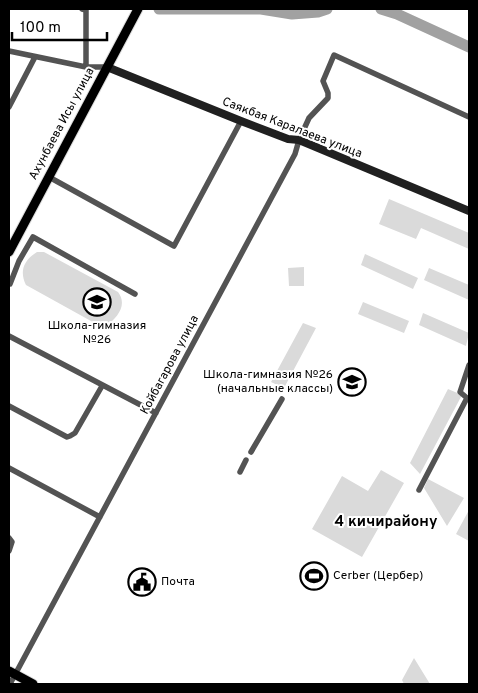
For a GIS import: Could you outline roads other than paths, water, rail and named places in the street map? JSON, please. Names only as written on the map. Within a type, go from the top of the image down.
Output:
[{"type":"main road","name":"Ахунбаева Исы улица","points":[[9,252],[138,9]]},
{"type":"main road","name":"Саякбая Каралаева улица","points":[[107,67],[288,139],[299,140],[469,211]]},
{"type":"main road","points":[[12,673],[33,684]]},
{"type":"street","points":[[82,9],[86,10],[86,67]]},
{"type":"street","points":[[9,51],[86,67],[107,67]]},
{"type":"street","name":"Койбагарова улица","points":[[10,684],[12,673],[100,517],[295,154],[309,118],[328,98],[323,81],[334,56],[469,117]]},
{"type":"street","points":[[9,107],[35,57]]},
{"type":"street","points":[[49,177],[174,246],[241,121]]},
{"type":"street","points":[[10,284],[19,261],[33,237],[135,294]]},
{"type":"street","points":[[9,336],[156,414]]},
{"type":"street","points":[[419,490],[466,406],[467,398],[460,392],[469,366]]},
{"type":"street","points":[[9,406],[67,437],[75,433],[102,386]]},
{"type":"street","points":[[251,452],[282,398]]},
{"type":"street","points":[[240,472],[246,460]]},
{"type":"street","points":[[9,468],[100,517]]},
{"type":"street","points":[[9,538],[12,542],[9,551]]},
{"type":"waterway","points":[[159,9],[261,9],[292,14],[318,12],[327,9]]},
{"type":"waterway","points":[[381,9],[397,14],[469,47]]},
{"type":"place","name":"Школа-гимназия №26","points":[[97,302]]},
{"type":"place","name":"Школа-гимназия №26 (начальные классы)","points":[[352,382]]},
{"type":"place","name":"Cerber (Цербер)","points":[[314,576]]},
{"type":"place","name":"Почта","points":[[142,582]]},
{"type":"district","name":"4 кичирайону","points":[[386,522]]}]
